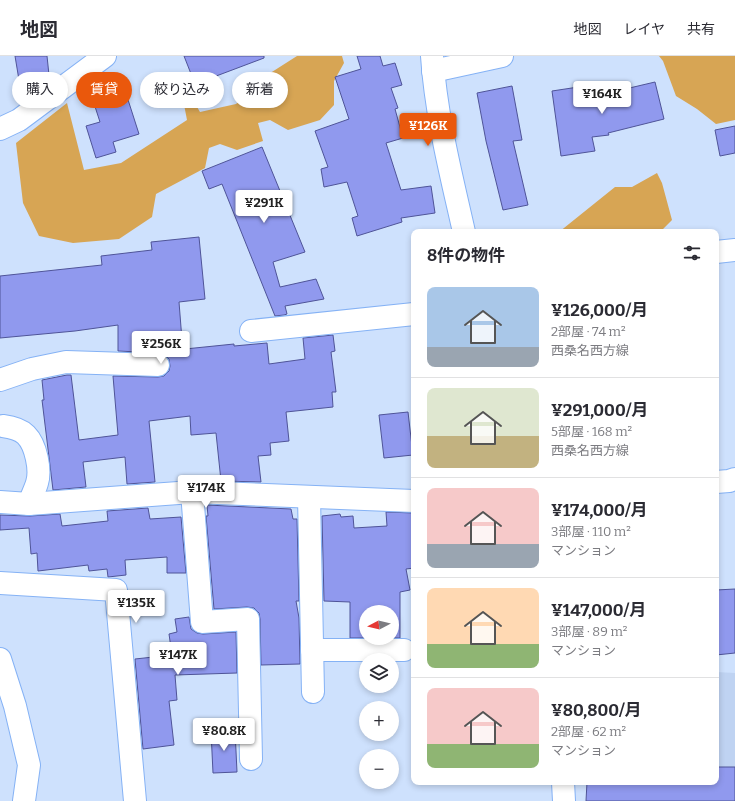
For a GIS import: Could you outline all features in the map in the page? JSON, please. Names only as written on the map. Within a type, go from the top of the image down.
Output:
[{"type":"street","points":[[0,129],[20,120],[105,56]]},
{"type":"street","points":[[463,229],[436,97],[433,64],[502,56]]},
{"type":"street","points":[[719,252],[735,250]]},
{"type":"street","points":[[251,331],[411,314]]},
{"type":"street","points":[[0,380],[32,370],[66,362],[158,365]]},
{"type":"street","points":[[3,426],[14,427],[26,435],[34,447],[38,465],[38,482],[29,504]]},
{"type":"street","points":[[719,482],[735,479]]},
{"type":"street","points":[[192,492],[202,622],[248,618],[251,759]]},
{"type":"street","points":[[0,502],[29,504],[192,492],[411,501]]},
{"type":"street","points":[[309,497],[313,692]]},
{"type":"street","points":[[0,583],[116,590],[135,801]]},
{"type":"street","points":[[312,650],[404,650]]},
{"type":"street","points":[[0,659],[15,706],[29,765],[24,801]]},
{"type":"street","points":[[563,785],[564,801]]},
{"type":"shaded area","points":[[297,56],[342,56],[344,63],[334,81],[334,105],[320,120],[288,130],[270,120],[258,123],[263,141],[237,150],[220,144],[209,148],[205,168],[156,194],[152,217],[119,239],[73,243],[39,236],[23,203],[16,143],[61,108],[68,107],[84,170],[121,163],[187,120],[185,108],[198,108],[200,112],[224,108],[224,107],[232,105],[232,108],[288,108],[288,72],[272,72]]},
{"type":"shaded area","points":[[659,56],[735,56],[735,120],[716,124],[697,109],[676,96],[663,61]]},
{"type":"shaded area","points":[[657,173],[662,183],[672,220],[663,229],[563,229],[615,187],[632,187]]},
{"type":"shaded area","points":[[719,672],[735,673],[735,801],[719,785]]},
{"type":"building","points":[[15,56],[47,56],[49,72],[18,72]]},
{"type":"building","points":[[184,56],[264,56],[264,58],[224,73],[190,72]]},
{"type":"building","points":[[357,56],[380,56],[383,66],[395,63],[402,85],[391,88],[398,108],[395,109],[403,138],[386,143],[401,190],[431,186],[435,213],[401,218],[402,222],[357,236],[352,218],[358,216],[347,182],[324,187],[321,169],[328,167],[315,131],[349,119],[335,77],[361,69]]},
{"type":"building","points":[[655,82],[664,119],[608,133],[609,135],[592,137],[595,151],[561,156],[552,91],[585,86],[587,98]]},
{"type":"building","points":[[512,86],[522,140],[513,141],[528,205],[503,210],[486,141],[477,93]]},
{"type":"building","points":[[95,108],[131,108],[139,134],[113,142],[116,152],[96,158],[86,126],[100,122]]},
{"type":"building","points":[[735,126],[735,153],[720,156],[715,130]]},
{"type":"building","points":[[262,147],[305,252],[273,262],[280,287],[316,279],[324,299],[285,306],[287,314],[275,316],[222,184],[209,189],[202,171]]},
{"type":"building","points":[[199,237],[205,299],[179,302],[182,340],[184,340],[185,349],[234,344],[234,346],[267,343],[269,364],[305,359],[303,338],[333,335],[335,351],[331,352],[336,392],[332,392],[333,407],[286,412],[289,441],[270,443],[271,455],[258,456],[261,482],[221,481],[216,433],[191,435],[190,416],[149,421],[155,482],[127,484],[125,457],[83,462],[86,487],[53,490],[42,400],[44,400],[42,380],[71,375],[79,440],[118,435],[113,376],[164,376],[169,371],[169,359],[165,355],[159,353],[118,351],[118,325],[75,331],[0,338],[0,276],[102,265],[101,256],[152,250],[151,242]]},
{"type":"building","points":[[408,412],[411,438],[411,455],[384,458],[379,415]]},
{"type":"building","points":[[207,505],[291,509],[293,519],[297,519],[299,601],[296,601],[299,618],[300,664],[261,665],[260,619],[259,613],[254,608],[214,609],[206,516],[208,516]]},
{"type":"building","points":[[148,508],[150,519],[181,517],[186,573],[167,573],[167,557],[125,560],[126,575],[108,577],[107,569],[89,571],[88,565],[38,571],[37,553],[31,554],[29,528],[0,530],[0,515],[30,516],[60,514],[62,526],[108,521],[107,511]]},
{"type":"building","points":[[386,512],[411,513],[411,568],[406,569],[410,590],[400,592],[400,638],[399,605],[359,605],[359,638],[350,638],[350,602],[324,601],[322,516],[340,514],[341,517],[353,516],[354,528],[387,526]]},
{"type":"building","points":[[735,589],[735,653],[719,655],[719,590]]},
{"type":"building","points":[[189,617],[191,629],[197,633],[236,632],[237,673],[175,675],[177,700],[169,701],[174,745],[143,749],[135,659],[172,655],[169,634],[177,632],[175,619]]},
{"type":"building","points":[[235,730],[237,772],[213,773],[211,731]]},
{"type":"building","points":[[719,767],[735,767],[735,801],[586,801],[587,785],[719,785]]}]
